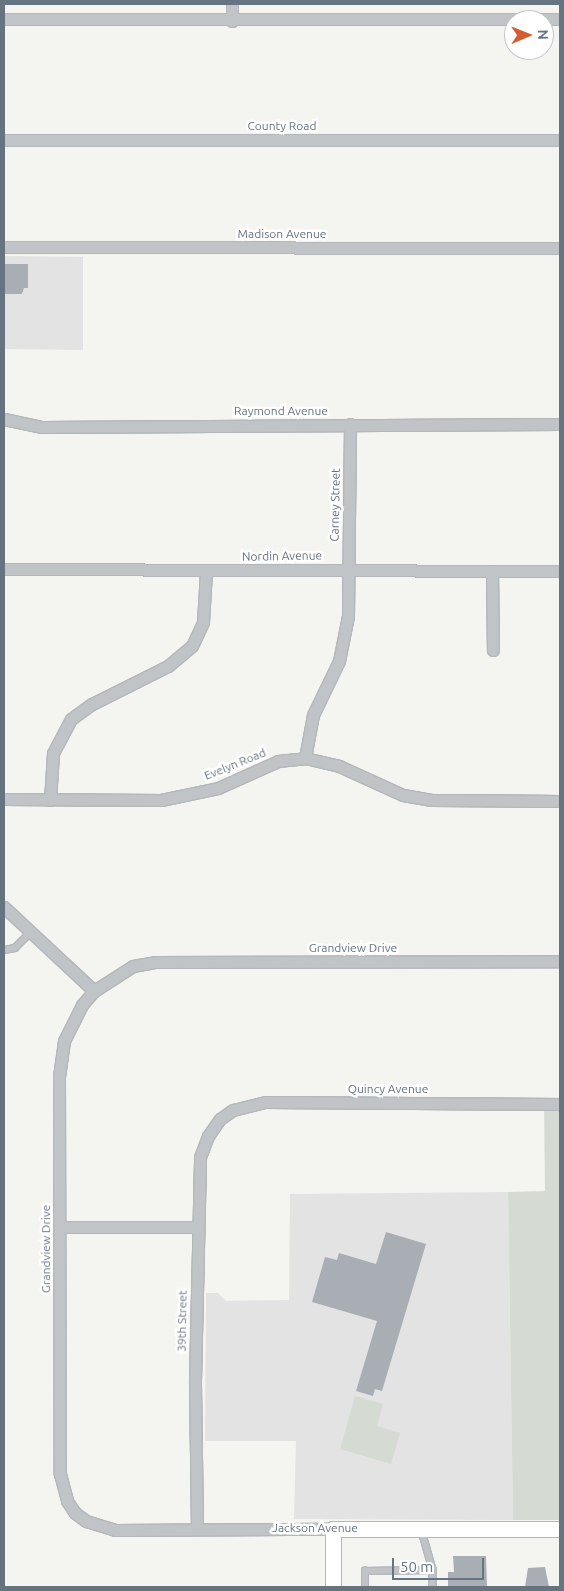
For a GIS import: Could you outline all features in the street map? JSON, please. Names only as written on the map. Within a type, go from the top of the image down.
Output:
[{"type":"street","points":[[232,4],[232,21]]},
{"type":"street","points":[[4,19],[232,21],[560,18]]},
{"type":"street","name":"County Road","points":[[4,140],[560,140]]},
{"type":"street","name":"Madison Avenue","points":[[4,247],[560,248]]},
{"type":"street","name":"Raymond Avenue","points":[[4,419],[42,427],[560,424]]},
{"type":"street","name":"Carney Street","points":[[305,758],[313,715],[333,677],[344,641],[348,568],[350,424]]},
{"type":"street","name":"Nordin Avenue","points":[[4,570],[206,572],[348,568],[560,571]]},
{"type":"street","points":[[492,571],[492,650]]},
{"type":"street","points":[[50,800],[53,753],[71,720],[92,704],[168,666],[192,646],[203,622],[206,572]]},
{"type":"street","name":"Evelyn Road","points":[[4,799],[161,800],[218,788],[278,761],[305,758],[339,766],[402,795],[432,800],[560,801]]},
{"type":"street","points":[[4,907],[94,991]]},
{"type":"street","name":"Grandview Drive","points":[[75,1512],[62,1487],[60,1474],[61,1057],[71,1024],[94,991],[126,969],[155,962],[560,961]]},
{"type":"street","name":"Quincy Avenue","points":[[220,1119],[233,1110],[265,1102],[560,1104]]},
{"type":"street","name":"39th Street","points":[[197,1528],[197,1227],[200,1157],[208,1136],[220,1119]]},
{"type":"street","points":[[60,1226],[197,1227]]},
{"type":"street","name":"Jackson Avenue","points":[[75,1512],[86,1521],[115,1530],[197,1528],[560,1529]]},
{"type":"street","points":[[333,1528],[333,1587]]},
{"type":"lane","points":[[4,950],[15,948],[31,932]]},
{"type":"lane","points":[[422,1528],[433,1570],[433,1587]]},
{"type":"lane","points":[[365,1587],[365,1571],[433,1570]]},
{"type":"shaded area","points":[[4,256],[83,257],[83,350],[4,349]]},
{"type":"shaded area","points":[[544,1106],[560,1107],[560,1520],[513,1520],[508,1192],[545,1191]]},
{"type":"shaded area","points":[[508,1192],[513,1520],[294,1519],[296,1441],[205,1441],[206,1293],[218,1293],[226,1301],[289,1300],[290,1194]]},
{"type":"shaded area","points":[[355,1396],[383,1404],[377,1426],[400,1433],[391,1464],[340,1449]]},
{"type":"building","points":[[4,264],[28,264],[28,288],[24,288],[22,294],[4,294]]},
{"type":"building","points":[[386,1232],[426,1244],[382,1391],[375,1389],[373,1396],[356,1391],[377,1321],[312,1302],[325,1257],[337,1260],[339,1253],[376,1264]]},
{"type":"building","points":[[453,1556],[486,1556],[487,1587],[448,1587],[448,1572],[454,1572]]},
{"type":"building","points":[[545,1567],[549,1587],[525,1587],[528,1568]]}]
